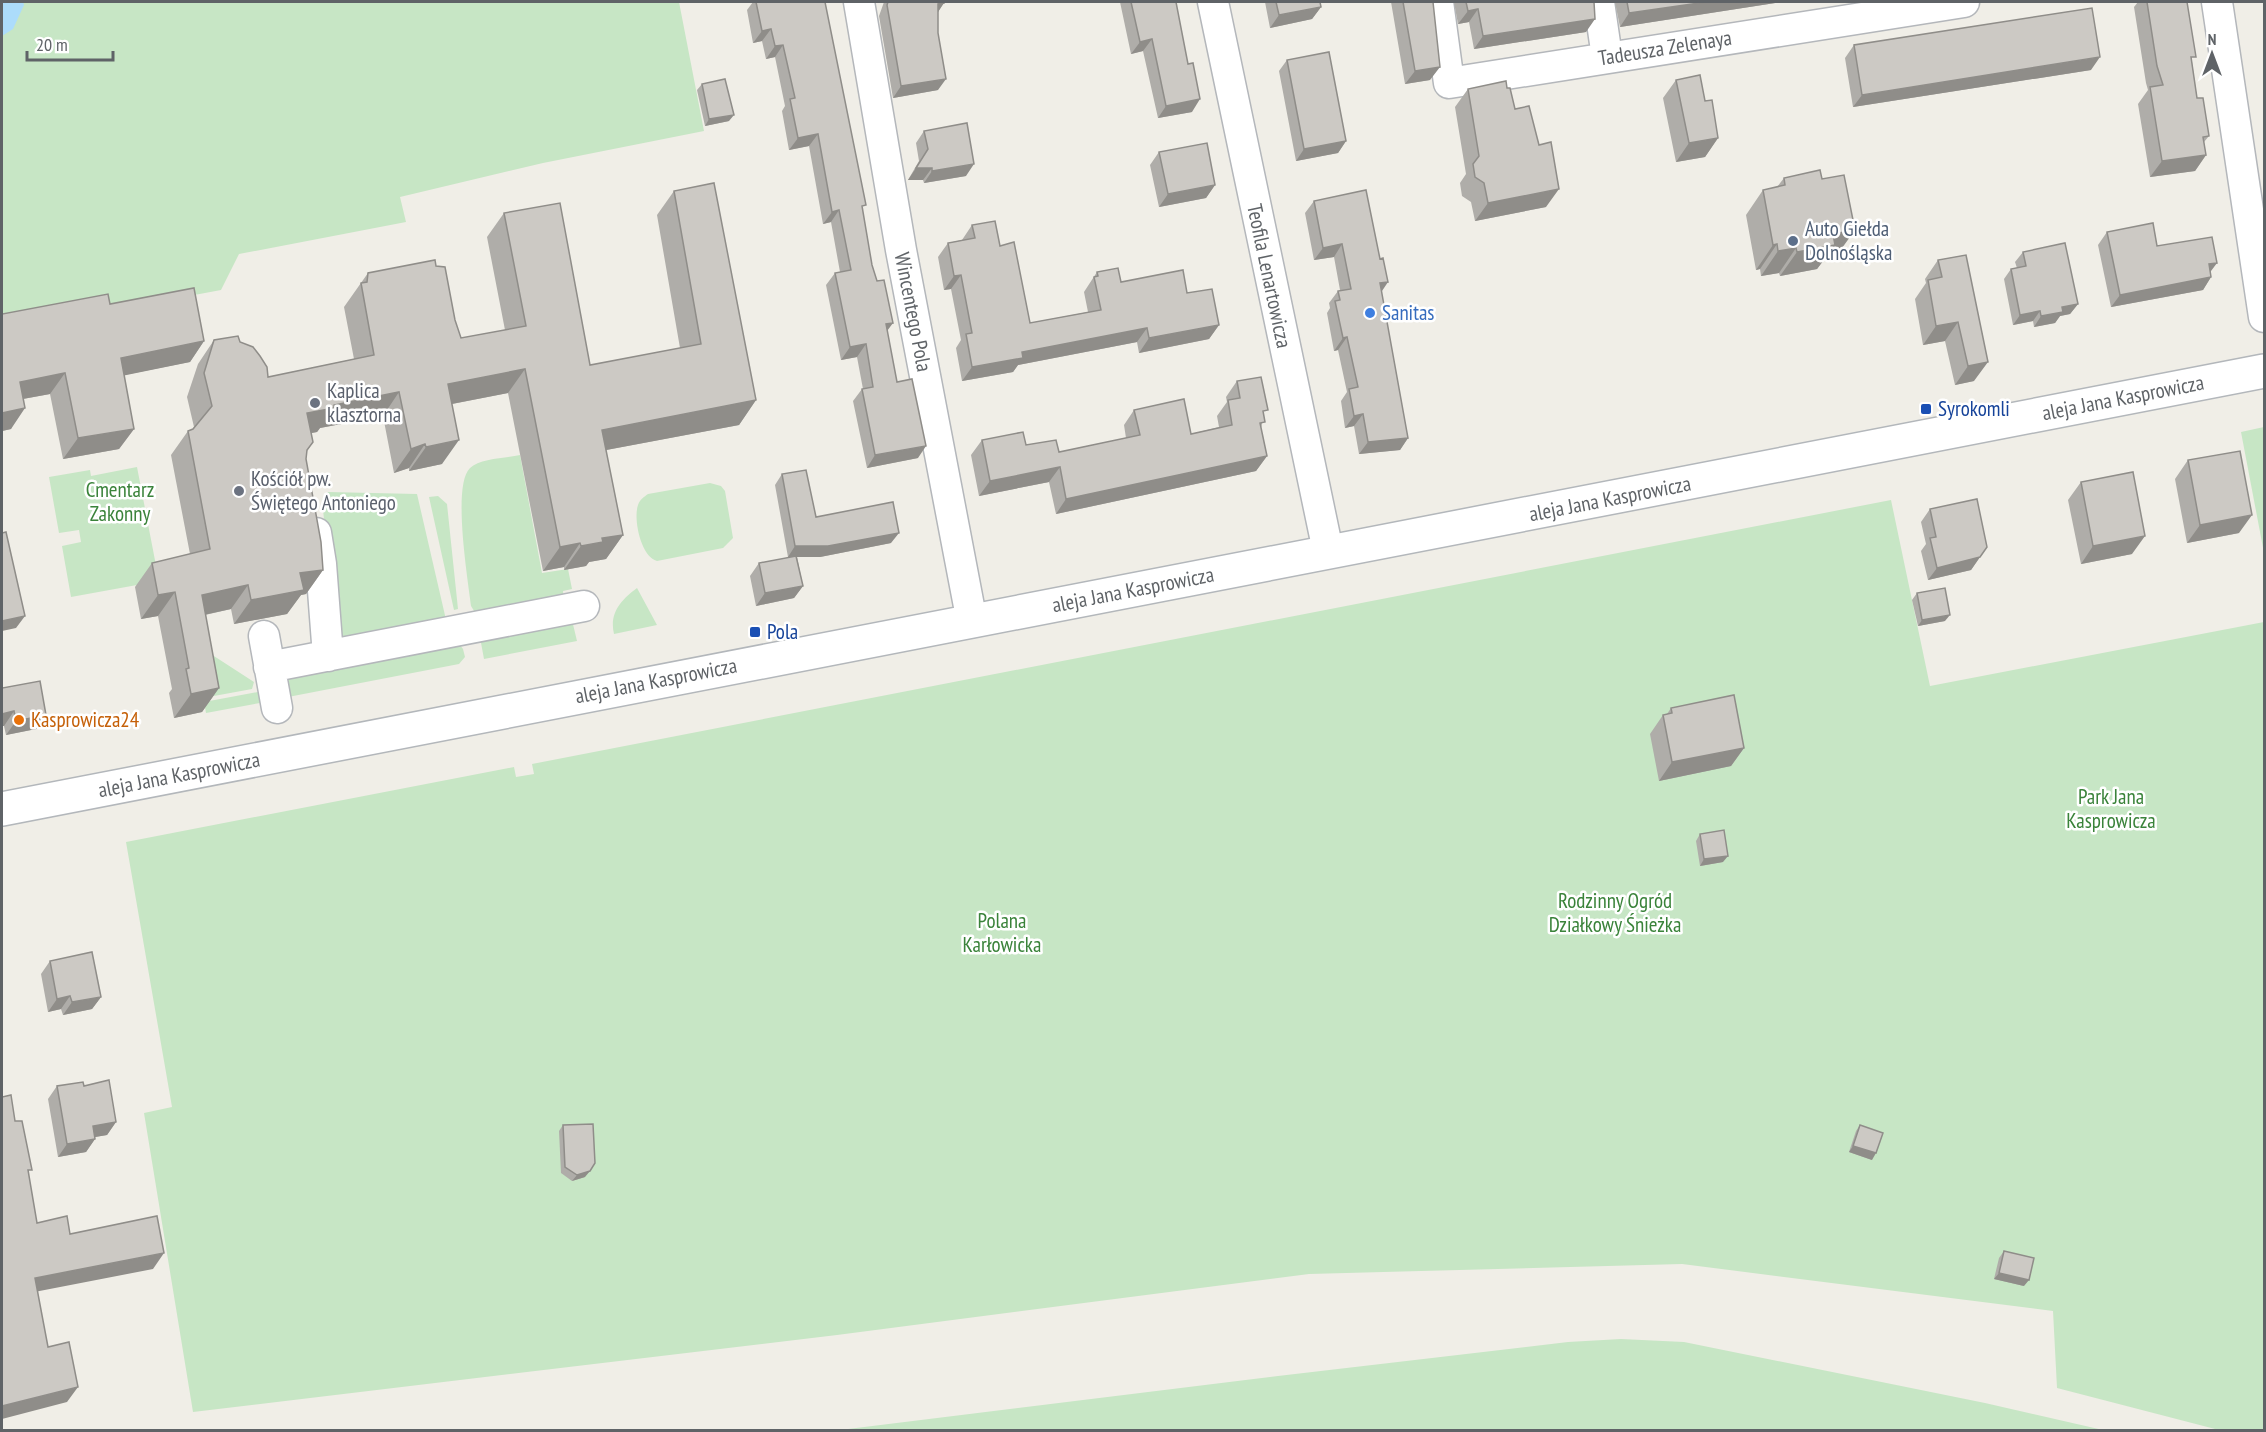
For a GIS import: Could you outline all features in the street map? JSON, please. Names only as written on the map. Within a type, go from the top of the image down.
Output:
[{"type":"street","name":"Wincentego Pola","points":[[859,2],[901,250],[972,622]]},
{"type":"street","name":"Teofila Lenartowicza","points":[[1213,2],[1328,551]]},
{"type":"street","name":"Tadeusza Zelenaya","points":[[1438,2],[1449,83],[1964,2]]},
{"type":"street","points":[[1599,2],[1607,57]]},
{"type":"street","points":[[2217,2],[2265,317]]},
{"type":"street","name":"aleja Jana Kasprowicza","points":[[2,809],[2265,371]]},
{"type":"street","points":[[310,501],[321,564],[328,656]]},
{"type":"street","points":[[269,668],[584,606]]},
{"type":"street","points":[[264,636],[277,708]]},
{"type":"green space","points":[[2,2],[679,2],[704,131],[543,163],[400,197],[406,222],[239,254],[221,290],[2,331]]},
{"type":"green space","points":[[2264,427],[2264,553],[2241,432]]},
{"type":"green space","points":[[520,455],[542,573],[568,569],[572,589],[563,591],[564,602],[476,614],[471,606],[463,534],[462,493],[465,478],[470,468],[480,462]]},
{"type":"green space","name":"Cmentarz Zakonny","points":[[137,467],[159,581],[71,597],[62,546],[81,542],[79,530],[59,533],[49,477],[90,470],[91,476]]},
{"type":"green space","points":[[710,483],[721,486],[725,491],[733,538],[723,548],[657,561],[651,558],[643,545],[638,528],[637,511],[641,500],[648,494]]},
{"type":"green space","points":[[328,492],[417,494],[447,624],[337,644],[322,500]]},
{"type":"green space","points":[[438,496],[447,504],[458,609],[454,610],[429,497]]},
{"type":"green space","points":[[1891,500],[1930,686],[2264,622],[2264,1430],[2219,1430],[2057,1388],[2053,1311],[1682,1264],[1309,1274],[837,1335],[193,1412],[144,1113],[172,1107],[126,842],[514,767],[516,777],[534,774],[532,764]]},
{"type":"green space","points":[[637,588],[657,625],[614,634],[615,613],[626,597]]},
{"type":"green space","points":[[571,616],[577,641],[484,659],[479,632]]},
{"type":"green space","points":[[456,640],[463,649],[465,657],[459,664],[288,697],[283,673]]},
{"type":"green space","points":[[200,647],[254,682],[252,689],[203,698]]},
{"type":"green space","points":[[258,692],[260,703],[206,713],[204,702]]},
{"type":"green space","points":[[1621,1339],[1684,1342],[1985,1403],[2103,1430],[840,1430],[1568,1342]]},
{"type":"water","points":[[2,2],[23,2],[24,5],[13,29],[2,36]]},
{"type":"building","points":[[756,2],[825,2],[866,205],[862,206],[872,265],[877,281],[884,280],[893,323],[886,324],[897,382],[912,379],[926,446],[875,455],[862,389],[873,387],[866,344],[850,347],[835,273],[851,270],[839,210],[832,212],[818,134],[798,138],[790,99],[795,98],[783,45],[775,46],[771,29],[762,31]]},
{"type":"building","points":[[888,2],[944,2],[938,4],[938,33],[946,79],[901,86]]},
{"type":"building","points":[[1131,2],[1176,2],[1188,64],[1193,63],[1200,99],[1166,106],[1152,39],[1140,42]]},
{"type":"building","points":[[1276,2],[1320,2],[1321,7],[1279,15]]},
{"type":"building","points":[[1403,2],[1433,2],[1440,67],[1415,71]]},
{"type":"building","points":[[1466,2],[1594,2],[1595,19],[1483,36],[1478,9],[1468,11]]},
{"type":"building","points":[[1627,2],[1706,2],[1629,13]]},
{"type":"building","points":[[2147,2],[2187,2],[2196,57],[2191,57],[2197,98],[2203,98],[2209,136],[2203,137],[2206,155],[2162,161],[2150,87],[2163,85],[2157,66]]},
{"type":"building","points":[[2092,8],[2100,57],[1862,95],[1854,45]]},
{"type":"building","points":[[1329,52],[1346,141],[1304,149],[1287,60]]},
{"type":"building","points":[[1700,75],[1705,101],[1712,100],[1718,138],[1689,143],[1676,80]]},
{"type":"building","points":[[725,79],[734,115],[709,119],[702,84]]},
{"type":"building","points":[[1506,81],[1515,109],[1529,106],[1539,145],[1551,142],[1559,189],[1488,203],[1484,183],[1475,177],[1473,164],[1479,156],[1468,89]]},
{"type":"building","points":[[967,123],[974,164],[932,171],[932,168],[916,168],[928,149],[924,131]]},
{"type":"building","points":[[1207,143],[1215,185],[1168,194],[1159,152]]},
{"type":"building","points":[[1820,170],[1822,179],[1844,175],[1855,230],[1833,234],[1835,245],[1797,252],[1796,248],[1778,251],[1777,244],[1773,245],[1763,190],[1785,185],[1784,178]]},
{"type":"building","points":[[714,183],[756,400],[602,430],[623,535],[602,538],[603,542],[560,547],[525,369],[448,384],[459,440],[426,447],[425,444],[411,449],[399,392],[307,413],[313,442],[307,450],[306,459],[321,542],[323,570],[300,573],[304,590],[251,600],[248,585],[202,595],[219,688],[191,694],[186,669],[189,668],[175,592],[158,595],[152,563],[210,549],[188,431],[193,429],[212,406],[204,373],[214,340],[238,336],[240,342],[253,347],[260,356],[267,367],[268,377],[374,355],[361,283],[367,282],[368,273],[435,260],[436,266],[445,267],[455,320],[461,338],[526,326],[504,213],[560,203],[590,365],[701,344],[674,191]]},
{"type":"building","points":[[1366,190],[1380,259],[1383,258],[1388,282],[1380,283],[1408,438],[1368,442],[1363,414],[1354,416],[1349,389],[1358,387],[1347,337],[1343,338],[1335,301],[1340,300],[1338,291],[1351,289],[1342,244],[1323,248],[1314,201]]},
{"type":"building","points":[[995,221],[1000,246],[1014,242],[1030,323],[1101,310],[1094,277],[1098,276],[1097,272],[1118,268],[1121,282],[1183,270],[1187,293],[1212,289],[1219,325],[1149,338],[1147,328],[1022,352],[1023,358],[972,367],[966,334],[972,333],[961,275],[954,276],[948,243],[975,238],[972,225]]},
{"type":"building","points":[[2153,223],[2157,246],[2212,237],[2217,263],[2209,264],[2211,277],[2120,295],[2107,232]]},
{"type":"building","points":[[2065,243],[2078,304],[2062,307],[2063,312],[2041,316],[2040,311],[2020,315],[2011,269],[2026,266],[2023,252]]},
{"type":"building","points":[[1966,255],[1988,362],[1968,366],[1958,322],[1936,326],[1928,280],[1942,277],[1938,260]]},
{"type":"building","points":[[194,288],[204,341],[121,358],[134,429],[78,438],[65,373],[20,382],[25,408],[2,413],[2,314],[108,294],[110,304]]},
{"type":"building","points":[[1261,377],[1268,410],[1263,411],[1265,422],[1260,423],[1267,456],[1066,499],[1060,467],[990,481],[982,440],[1023,432],[1026,445],[1056,440],[1059,452],[1140,435],[1134,410],[1184,399],[1191,434],[1232,425],[1228,400],[1240,398],[1237,381]]},
{"type":"building","points":[[2240,451],[2252,515],[2200,525],[2188,460]]},
{"type":"building","points":[[806,470],[816,517],[893,502],[899,533],[828,546],[795,546],[782,474]]},
{"type":"building","points":[[2133,472],[2145,536],[2093,546],[2081,482]]},
{"type":"building","points":[[1977,499],[1987,547],[1980,557],[1937,568],[1930,538],[1936,537],[1930,509]]},
{"type":"building","points":[[6,532],[25,616],[2,621],[2,533]]},
{"type":"building","points":[[796,556],[803,586],[765,593],[759,563]]},
{"type":"building","points":[[1945,588],[1950,615],[1922,620],[1917,593]]},
{"type":"building","points":[[40,681],[46,715],[16,721],[14,711],[2,714],[2,688]]},
{"type":"building","points":[[1734,695],[1744,748],[1672,762],[1663,715],[1672,713],[1671,708]]},
{"type":"building","points":[[1724,830],[1728,856],[1704,859],[1700,834]]},
{"type":"building","points":[[92,952],[101,997],[72,1002],[70,996],[57,999],[50,961]]},
{"type":"building","points":[[109,1080],[116,1122],[93,1126],[95,1139],[67,1144],[57,1086],[83,1082],[84,1086]]},
{"type":"building","points":[[11,1095],[15,1121],[22,1121],[32,1170],[28,1170],[37,1223],[67,1216],[70,1234],[157,1216],[164,1253],[35,1278],[48,1347],[69,1342],[78,1387],[2,1406],[2,1097]]},
{"type":"building","points":[[593,1124],[595,1163],[590,1171],[577,1175],[565,1167],[563,1125]]},
{"type":"building","points":[[1860,1125],[1883,1133],[1876,1153],[1853,1146]]},
{"type":"building","points":[[2004,1251],[2034,1258],[2029,1280],[1999,1273]]},
{"type":"place","name":"Auto Giełda Dolnośląska","points":[[1793,241]]},
{"type":"place","name":"Sanitas","points":[[1370,313]]},
{"type":"place","name":"Kaplica klasztorna","points":[[315,403]]},
{"type":"place","name":"Syrokomli","points":[[1926,409]]},
{"type":"place","name":"Kościół pw. Świętego Antoniego","points":[[239,491]]},
{"type":"place","name":"Pola","points":[[755,632]]},
{"type":"place","name":"Kasprowicza24","points":[[19,720]]},
{"type":"park label","name":"Park Jana Kasprowicza","points":[[2111,809]]},
{"type":"park label","name":"Rodzinny Ogród Działkowy Śnieżka","points":[[1615,913]]},
{"type":"park label","name":"Polana Karłowicka","points":[[1002,933]]}]
